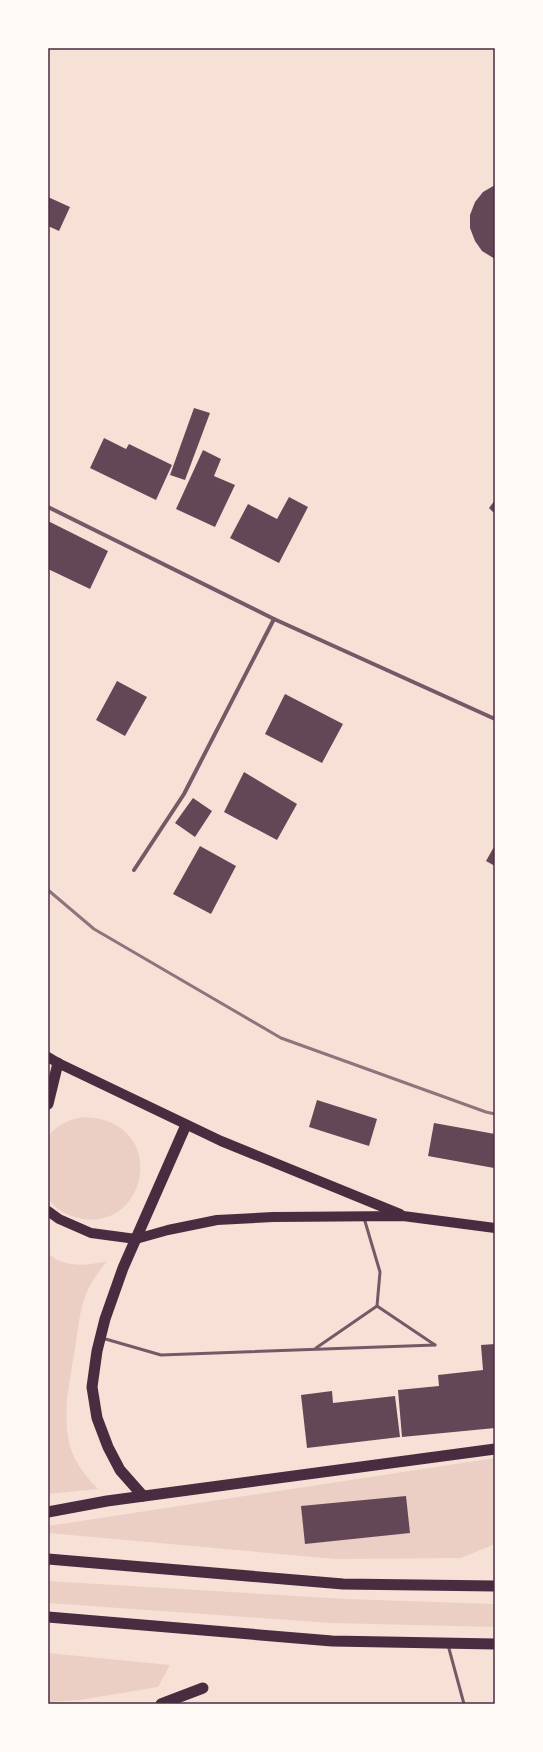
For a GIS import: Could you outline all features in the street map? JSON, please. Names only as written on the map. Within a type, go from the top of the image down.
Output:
[{"type":"highway","points":[[48,1104],[58,1063]]},
{"type":"highway","points":[[143,1496],[120,1470],[108,1447],[96,1418],[92,1387],[100,1338],[123,1268],[186,1125]]},
{"type":"highway","points":[[48,1512],[143,1496],[495,1449]]},
{"type":"highway","points":[[48,1559],[343,1584],[495,1586]]},
{"type":"highway","points":[[48,1616],[332,1641],[495,1644]]},
{"type":"highway","points":[[161,1704],[203,1688]]},
{"type":"main road","points":[[48,1057],[221,1141],[403,1216]]},
{"type":"main road","points":[[48,1211],[59,1219],[91,1233],[136,1239],[168,1230],[217,1220],[273,1217],[403,1216],[495,1228]]},
{"type":"street","points":[[48,507],[274,619],[495,719]]},
{"type":"street","points":[[134,870],[184,794],[274,619]]},
{"type":"lane","points":[[364,1217],[380,1272],[377,1306]]},
{"type":"lane","points":[[100,1338],[161,1355],[435,1345],[377,1306]]},
{"type":"lane","points":[[315,1349],[377,1306]]},
{"type":"lane","points":[[447,1643],[464,1704]]},
{"type":"shaded area","points":[[82,1117],[110,1122],[129,1135],[139,1154],[140,1174],[134,1193],[122,1209],[103,1218],[79,1218],[68,1215],[55,1207],[48,1197],[47,1165],[49,1136],[56,1128],[64,1123]]},
{"type":"shaded area","points":[[48,1253],[54,1258],[68,1263],[84,1265],[107,1261],[90,1285],[82,1306],[68,1394],[66,1420],[67,1433],[72,1452],[81,1469],[98,1489],[48,1494]]},
{"type":"shaded area","points":[[495,1458],[495,1544],[461,1558],[335,1559],[48,1533],[48,1526]]},
{"type":"shaded area","points":[[48,1581],[347,1599],[495,1604],[495,1627],[331,1623],[48,1603]]},
{"type":"shaded area","points":[[48,1653],[170,1665],[158,1687],[80,1700],[48,1702]]},
{"type":"building","points":[[495,185],[495,259],[482,251],[475,241],[470,228],[470,215],[475,202],[483,192]]},
{"type":"building","points":[[48,197],[70,207],[59,231],[48,226]]},
{"type":"building","points":[[194,408],[210,413],[185,480],[170,475]]},
{"type":"building","points":[[104,438],[126,449],[129,444],[172,465],[156,500],[90,468]]},
{"type":"building","points":[[203,450],[221,459],[214,476],[235,485],[215,527],[176,509]]},
{"type":"building","points":[[289,497],[308,507],[279,563],[230,538],[248,504],[277,519]]},
{"type":"building","points":[[495,500],[495,514],[489,508]]},
{"type":"building","points":[[48,521],[108,551],[90,589],[48,569]]},
{"type":"building","points":[[117,681],[147,697],[125,736],[96,720]]},
{"type":"building","points":[[285,694],[343,724],[322,763],[265,734]]},
{"type":"building","points":[[244,772],[297,804],[277,840],[224,812]]},
{"type":"building","points":[[193,798],[212,811],[195,837],[175,823]]},
{"type":"building","points":[[495,845],[495,866],[486,861]]},
{"type":"building","points":[[200,846],[236,866],[211,914],[173,894]]},
{"type":"building","points":[[317,1100],[377,1119],[369,1146],[309,1127]]},
{"type":"building","points":[[434,1123],[495,1134],[494,1168],[428,1156]]},
{"type":"building","points":[[495,1344],[495,1428],[402,1437],[398,1390],[439,1386],[438,1375],[483,1370],[481,1345]]},
{"type":"building","points":[[332,1391],[333,1403],[395,1396],[400,1437],[307,1448],[301,1395]]},
{"type":"building","points":[[406,1496],[410,1533],[305,1544],[301,1506]]},
{"type":"railway","points":[[48,890],[94,929],[281,1038],[495,1114]]}]
